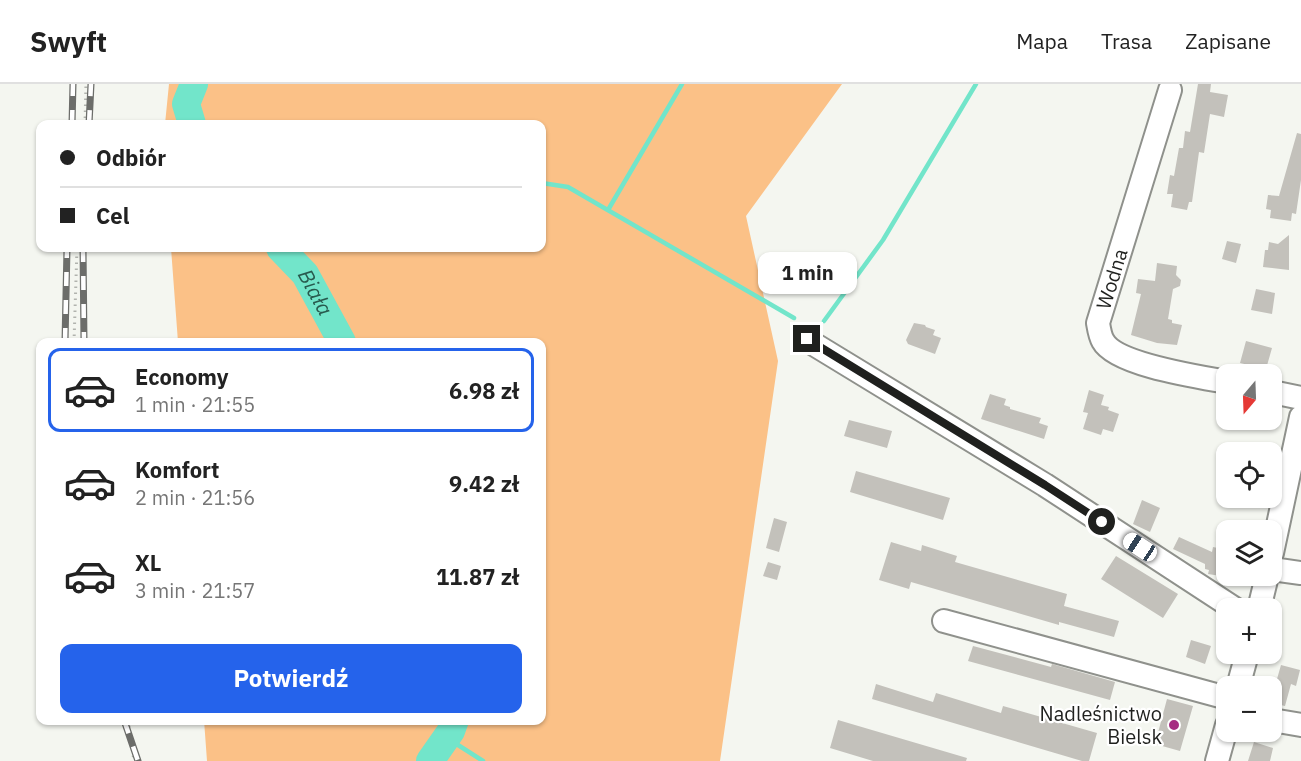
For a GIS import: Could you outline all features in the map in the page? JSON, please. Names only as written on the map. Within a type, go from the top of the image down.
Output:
[{"type":"street","name":"Wodna","points":[[1170,90],[1098,323],[1103,342],[1116,354],[1138,363],[1216,380]]},
{"type":"street","points":[[807,339],[1045,485],[1218,598]]},
{"type":"street","points":[[1282,394],[1301,398]]},
{"type":"street","points":[[1279,520],[1301,417]]},
{"type":"street","points":[[1282,570],[1301,573]]},
{"type":"street","points":[[944,621],[1216,695]]},
{"type":"street","points":[[1282,722],[1301,725]]},
{"type":"street","points":[[1217,761],[1222,742]]},
{"type":"path","points":[[85,120],[86,84]]},
{"type":"path","points":[[74,338],[77,252]]},
{"type":"path","points":[[129,725],[134,761]]},
{"type":"shaded area","points":[[169,84],[842,84],[746,216],[778,361],[720,761],[207,761],[204,725],[546,725],[546,338],[178,338],[171,252],[546,252],[546,120],[165,120]]},
{"type":"building","points":[[1198,84],[1211,84],[1210,92],[1228,95],[1224,117],[1210,114],[1204,153],[1199,152],[1192,202],[1189,202],[1187,210],[1171,207],[1173,194],[1167,194],[1170,175],[1174,176],[1179,148],[1183,148],[1185,131],[1190,132]]},
{"type":"building","points":[[1297,133],[1301,134],[1301,180],[1296,214],[1292,213],[1291,221],[1270,218],[1271,210],[1266,209],[1268,195],[1279,196]]},
{"type":"building","points":[[1289,235],[1289,270],[1263,267],[1265,250],[1268,250],[1269,242],[1278,244]]},
{"type":"building","points":[[1227,241],[1241,244],[1236,263],[1222,259]]},
{"type":"building","points":[[797,262],[820,275],[810,291],[800,286],[798,290],[785,283]]},
{"type":"building","points":[[1157,263],[1177,266],[1176,275],[1181,280],[1180,286],[1173,289],[1168,319],[1172,320],[1172,323],[1182,325],[1177,345],[1157,343],[1131,335],[1141,294],[1136,293],[1138,279],[1155,281]]},
{"type":"building","points":[[1256,289],[1275,293],[1272,314],[1251,310]]},
{"type":"building","points":[[914,323],[935,330],[933,335],[941,338],[935,354],[908,344],[906,340]]},
{"type":"building","points":[[1246,341],[1272,348],[1267,364],[1240,363]]},
{"type":"building","points":[[1089,390],[1104,395],[1101,405],[1119,414],[1113,432],[1103,429],[1101,435],[1083,429],[1088,413],[1083,412]]},
{"type":"building","points":[[990,394],[1006,399],[1004,405],[1010,409],[1041,418],[1039,423],[1048,426],[1044,439],[981,419]]},
{"type":"building","points":[[849,420],[892,431],[887,448],[844,436]]},
{"type":"building","points":[[856,471],[950,498],[943,520],[850,492]]},
{"type":"building","points":[[1142,500],[1160,508],[1150,532],[1133,524]]},
{"type":"building","points":[[774,518],[787,522],[779,552],[766,548]]},
{"type":"building","points":[[1179,537],[1212,552],[1213,547],[1216,548],[1216,575],[1208,574],[1209,570],[1205,569],[1205,564],[1173,549]]},
{"type":"building","points":[[891,542],[921,551],[922,545],[957,556],[955,562],[1067,594],[1064,606],[1119,621],[1114,637],[1059,622],[1059,625],[911,582],[909,589],[879,580]]},
{"type":"building","points":[[1116,556],[1178,594],[1163,618],[1101,579]]},
{"type":"building","points":[[768,562],[781,566],[777,580],[763,576]]},
{"type":"building","points":[[1191,640],[1211,646],[1205,664],[1186,657]]},
{"type":"building","points":[[973,646],[1051,667],[1052,664],[1115,682],[1110,700],[968,661]]},
{"type":"building","points":[[1281,665],[1300,670],[1296,686],[1291,684],[1285,706],[1282,705],[1282,676],[1278,676]]},
{"type":"building","points":[[876,684],[933,702],[936,693],[1001,713],[1003,706],[1097,733],[1089,761],[1082,761],[872,699]]},
{"type":"building","name":"Nadleśnictwo Bielsk","points":[[1167,699],[1193,706],[1180,751],[1155,744]]},
{"type":"building","points":[[838,720],[967,758],[966,761],[873,761],[830,748]]},
{"type":"building","points":[[1254,742],[1273,748],[1270,761],[1248,761]]},
{"type":"waterway","name":"Biała","points":[[191,120],[186,104],[194,84]]},
{"type":"waterway","points":[[608,210],[682,84]]},
{"type":"waterway","points":[[824,321],[883,240],[976,84]]},
{"type":"waterway","points":[[546,184],[568,187],[794,318]]},
{"type":"waterway","name":"Biała","points":[[284,252],[305,274],[340,338]]},
{"type":"waterway","name":"Biała","points":[[430,761],[453,725]]},
{"type":"waterway","points":[[447,738],[483,761]]},
{"type":"railway","points":[[72,120],[73,84]]},
{"type":"railway","points":[[89,120],[91,84]]},
{"type":"railway","points":[[65,338],[67,252]]},
{"type":"railway","points":[[83,252],[84,338]]},
{"type":"railway","points":[[126,725],[138,761]]},
{"type":"place","name":"Nadleśnictwo Bielsk","points":[[1174,725]]},
{"type":"route","points":[[807,339],[1102,522]]}]
